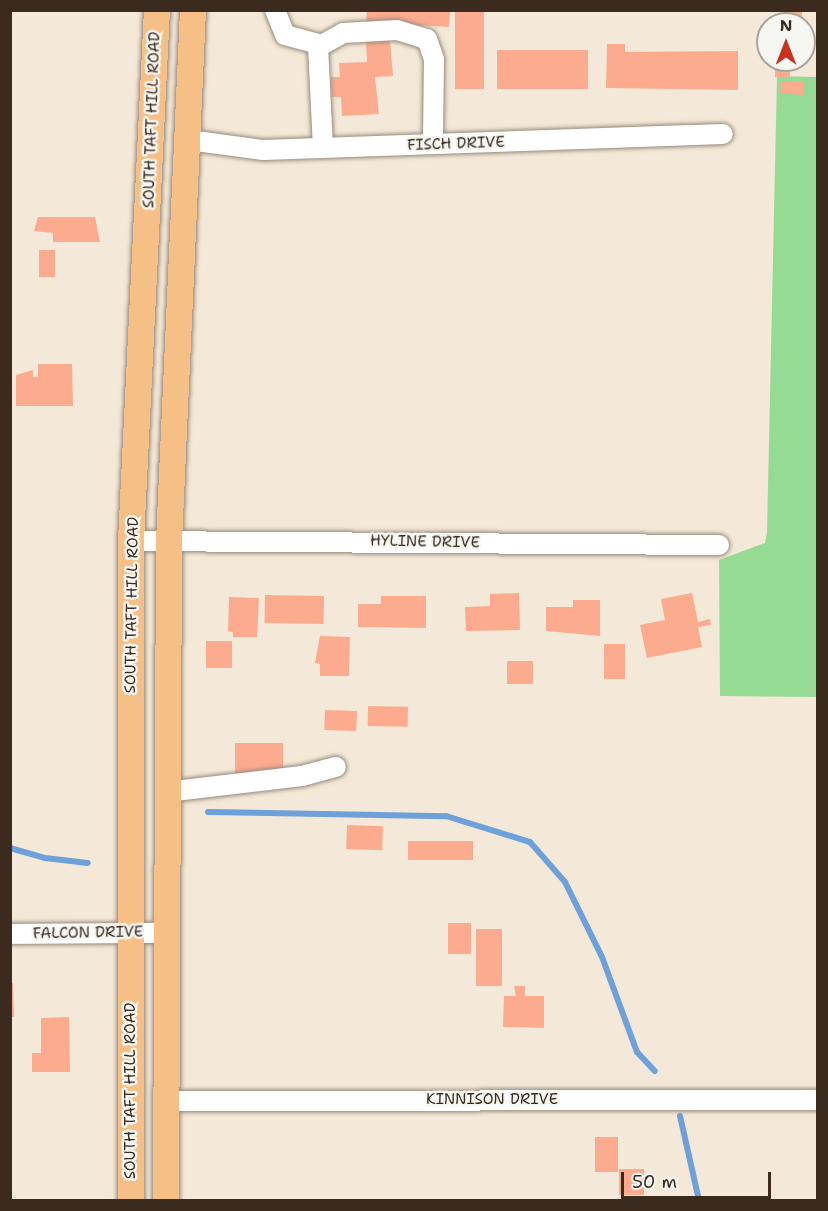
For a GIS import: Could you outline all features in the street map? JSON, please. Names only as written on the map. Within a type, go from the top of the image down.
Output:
[{"type":"main road","name":"SOUTH TAFT HILL ROAD","points":[[131,1200],[132,541],[157,10]]},
{"type":"main road","points":[[166,1200],[165,933],[169,541],[194,10]]},
{"type":"street","points":[[275,10],[285,34],[322,45]]},
{"type":"street","points":[[323,148],[318,46],[343,33],[397,30],[428,39],[434,60],[433,144]]},
{"type":"street","name":"FISCH DRIVE","points":[[189,140],[263,150],[723,134]]},
{"type":"street","name":"HYLINE DRIVE","points":[[132,541],[719,545]]},
{"type":"street","points":[[166,792],[291,778],[336,767]]},
{"type":"street","name":"FALCON DRIVE","points":[[10,934],[165,933]]},
{"type":"street","name":"KINNISON DRIVE","points":[[166,1101],[818,1100]]},
{"type":"green space","points":[[777,76],[817,77],[817,697],[720,696],[719,560],[765,543],[767,532]]},
{"type":"building","points":[[367,10],[450,10],[449,27],[366,22]]},
{"type":"building","points":[[455,10],[484,10],[484,89],[455,89]]},
{"type":"building","points":[[782,10],[802,10],[802,12],[782,12]]},
{"type":"building","points":[[390,41],[393,76],[375,77],[379,114],[342,116],[341,97],[332,97],[331,77],[340,77],[339,63],[367,62],[366,42]]},
{"type":"building","points":[[607,44],[625,44],[625,52],[738,51],[738,90],[606,88]]},
{"type":"building","points":[[497,50],[588,50],[588,89],[497,89]]},
{"type":"building","points":[[775,72],[790,72],[790,77],[775,77]]},
{"type":"building","points":[[804,81],[803,95],[780,93],[781,82]]},
{"type":"building","points":[[38,217],[95,217],[100,242],[53,242],[53,233],[34,231]]},
{"type":"building","points":[[39,250],[55,250],[55,277],[39,277]]},
{"type":"building","points":[[38,364],[72,364],[73,406],[16,406],[16,375],[33,370],[33,377],[38,377]]},
{"type":"building","points":[[519,593],[520,630],[466,631],[465,607],[490,606],[490,594]]},
{"type":"building","points":[[692,593],[698,622],[710,619],[711,625],[698,627],[702,647],[647,658],[640,625],[665,620],[661,599]]},
{"type":"building","points":[[265,595],[324,596],[324,624],[265,623]]},
{"type":"building","points":[[381,596],[426,596],[426,628],[358,627],[358,604],[381,604]]},
{"type":"building","points":[[229,597],[259,598],[257,637],[233,637],[233,632],[228,631]]},
{"type":"building","points":[[573,600],[600,600],[600,636],[546,631],[546,607],[573,607]]},
{"type":"building","points":[[320,636],[350,637],[349,676],[320,676],[320,664],[315,663]]},
{"type":"building","points":[[206,641],[232,641],[232,668],[206,668]]},
{"type":"building","points":[[604,644],[625,644],[625,679],[604,679]]},
{"type":"building","points":[[507,661],[533,661],[533,684],[507,684]]},
{"type":"building","points":[[368,706],[408,707],[408,727],[368,726]]},
{"type":"building","points":[[325,710],[357,711],[356,731],[324,730]]},
{"type":"building","points":[[235,743],[283,743],[283,774],[235,774]]},
{"type":"building","points":[[347,825],[383,826],[382,850],[346,849]]},
{"type":"building","points":[[408,841],[473,841],[473,860],[408,860]]},
{"type":"building","points":[[448,923],[471,923],[471,954],[448,954]]},
{"type":"building","points":[[476,929],[502,929],[502,986],[476,986]]},
{"type":"building","points":[[10,983],[13,983],[14,1017],[10,1017]]},
{"type":"building","points":[[514,986],[525,986],[525,996],[544,996],[544,1028],[503,1027],[504,996],[516,996]]},
{"type":"building","points":[[69,1017],[70,1072],[32,1072],[32,1053],[41,1053],[41,1018]]},
{"type":"building","points":[[595,1137],[618,1137],[618,1172],[595,1172]]},
{"type":"building","points":[[619,1169],[644,1169],[644,1195],[619,1195]]},
{"type":"waterway","points":[[208,812],[446,816],[530,842],[565,882],[602,957],[637,1052],[655,1071]]},
{"type":"waterway","points":[[10,848],[45,858],[88,863]]},
{"type":"waterway","points":[[680,1116],[699,1200]]}]
